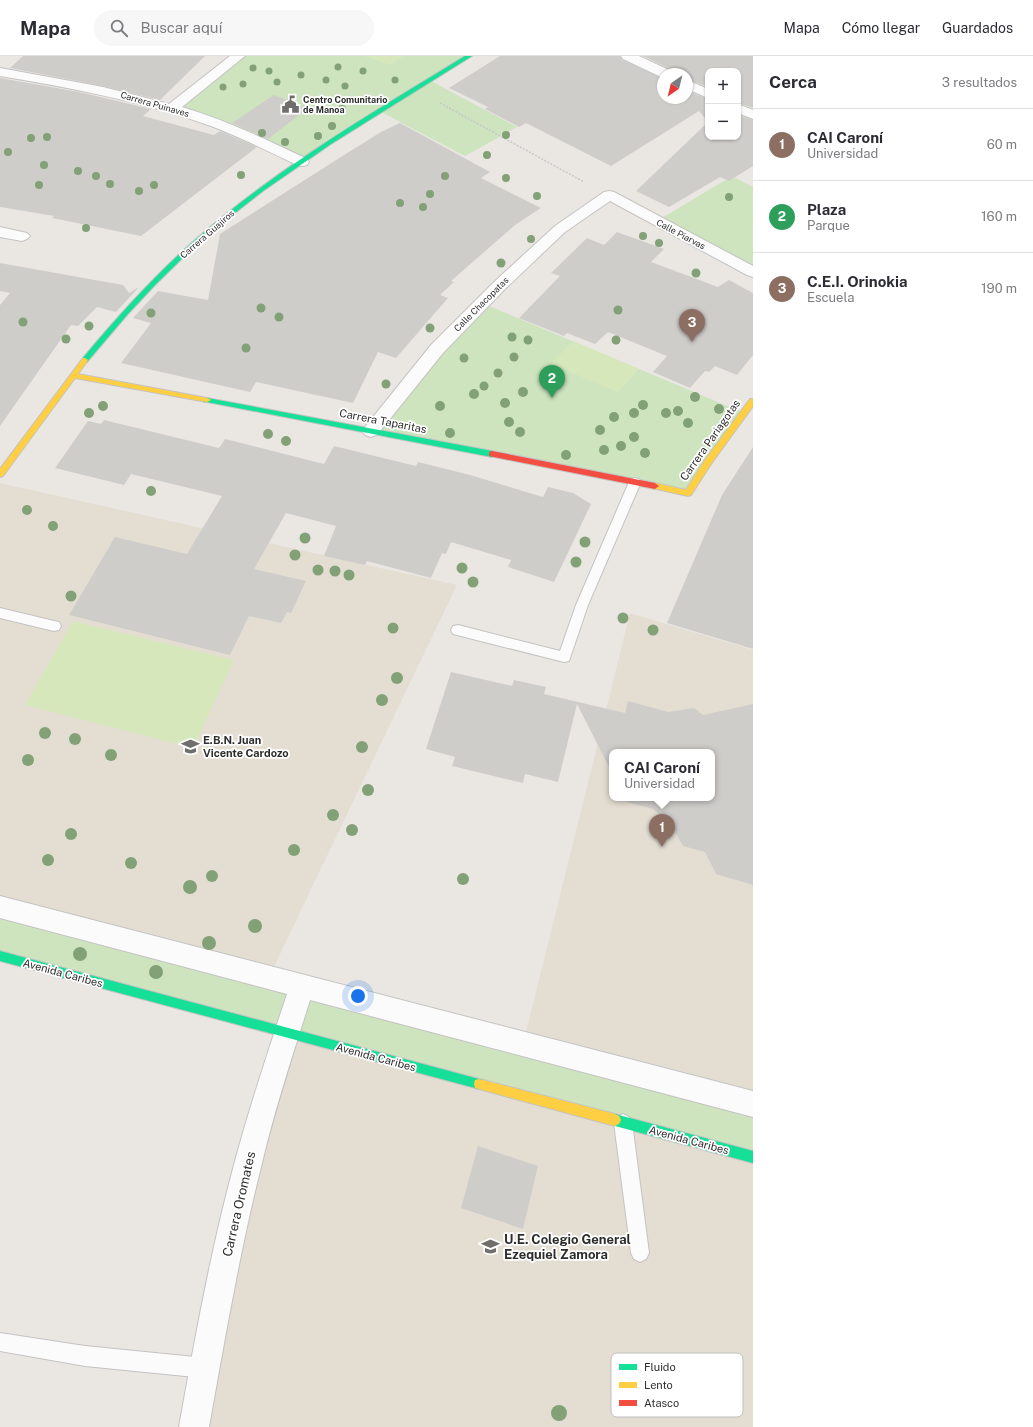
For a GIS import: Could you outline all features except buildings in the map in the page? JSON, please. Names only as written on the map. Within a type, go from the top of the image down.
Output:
[{"type":"street","points":[[172,108],[238,56]]},
{"type":"street","name":"Carrera Guajiros","points":[[3,464],[94,349],[163,273],[213,227],[240,205],[302,162],[469,56]]},
{"type":"street","points":[[628,56],[657,70]]},
{"type":"street","name":"Carrera Puinaves","points":[[0,72],[103,91],[172,108],[236,131],[302,162]]},
{"type":"street","points":[[693,87],[705,93]]},
{"type":"street","points":[[741,109],[753,115]]},
{"type":"street","name":"Calle Piarvas","points":[[609,196],[753,272]]},
{"type":"street","name":"Calle Chacopatas","points":[[371,431],[437,348],[499,286],[560,230],[609,196]]},
{"type":"street","points":[[0,232],[22,236]]},
{"type":"street","name":"Carrera Taparitas","points":[[73,375],[688,493]]},
{"type":"street","name":"Carrera Pariagotas","points":[[688,493],[708,462],[753,401]]},
{"type":"street","points":[[0,907],[753,1104]]},
{"type":"street","name":"Avenida Caribes","points":[[0,956],[753,1157]]},
{"type":"street","name":"Carrera Oromates","points":[[194,1427],[242,1185],[302,986]]},
{"type":"lane","points":[[458,630],[564,657],[582,605],[635,482]]},
{"type":"lane","points":[[0,613],[54,626]]},
{"type":"lane","points":[[623,1123],[640,1253]]},
{"type":"lane","points":[[0,1342],[85,1356],[205,1368]]},
{"type":"path","points":[[415,89],[609,196]]},
{"type":"shaded area","name":"E.B.N. Juan Vicente Cardozo","points":[[0,483],[457,585],[269,977],[0,907]]},
{"type":"shaded area","points":[[630,613],[753,650],[753,1104],[523,1044]]},
{"type":"shaded area","name":"U.E. Colegio General Ezequiel Zamora","points":[[287,1033],[753,1157],[753,1427],[194,1427]]},
{"type":"green space","points":[[238,56],[469,56],[302,162],[172,108]]},
{"type":"green space","points":[[364,56],[403,56],[391,65]]},
{"type":"green space","points":[[431,81],[517,127],[465,156],[381,112]]},
{"type":"green space","points":[[732,176],[753,187],[753,272],[657,221]]},
{"type":"green space","points":[[482,303],[744,413],[688,493],[371,431]]},
{"type":"green space","points":[[573,341],[639,369],[618,392],[551,364]]},
{"type":"green space","points":[[73,621],[234,660],[193,748],[25,705]]},
{"type":"green space","points":[[0,907],[753,1104],[753,1157],[0,956]]},
{"type":"traffic: fast","points":[[85,360],[111,329],[153,284],[197,241],[228,215],[261,190],[329,143],[469,56]]},
{"type":"traffic: fast","points":[[207,400],[492,454]]},
{"type":"traffic: fast","points":[[0,956],[479,1084]]},
{"type":"traffic: fast","points":[[615,1120],[753,1157]]},
{"type":"traffic: slow","points":[[0,474],[85,360]]},
{"type":"traffic: slow","points":[[73,375],[207,400]]},
{"type":"traffic: slow","points":[[655,486],[688,493],[708,462],[753,401]]},
{"type":"traffic: slow","points":[[479,1084],[615,1120]]},
{"type":"traffic: jam","points":[[492,454],[655,486]]},
{"type":"place","name":"Centro Comunitario de Manoa","points":[[290,104]]},
{"type":"place","name":"C.E.I. Orinokia","points":[[692,342]]},
{"type":"place","name":"Plaza","points":[[552,398]]},
{"type":"place","name":"E.B.N. Juan Vicente Cardozo","points":[[190,746]]},
{"type":"place","name":"CAI Caroní","points":[[662,847]]},
{"type":"place","name":"U.E. Colegio General Ezequiel Zamora","points":[[491,1246]]}]
